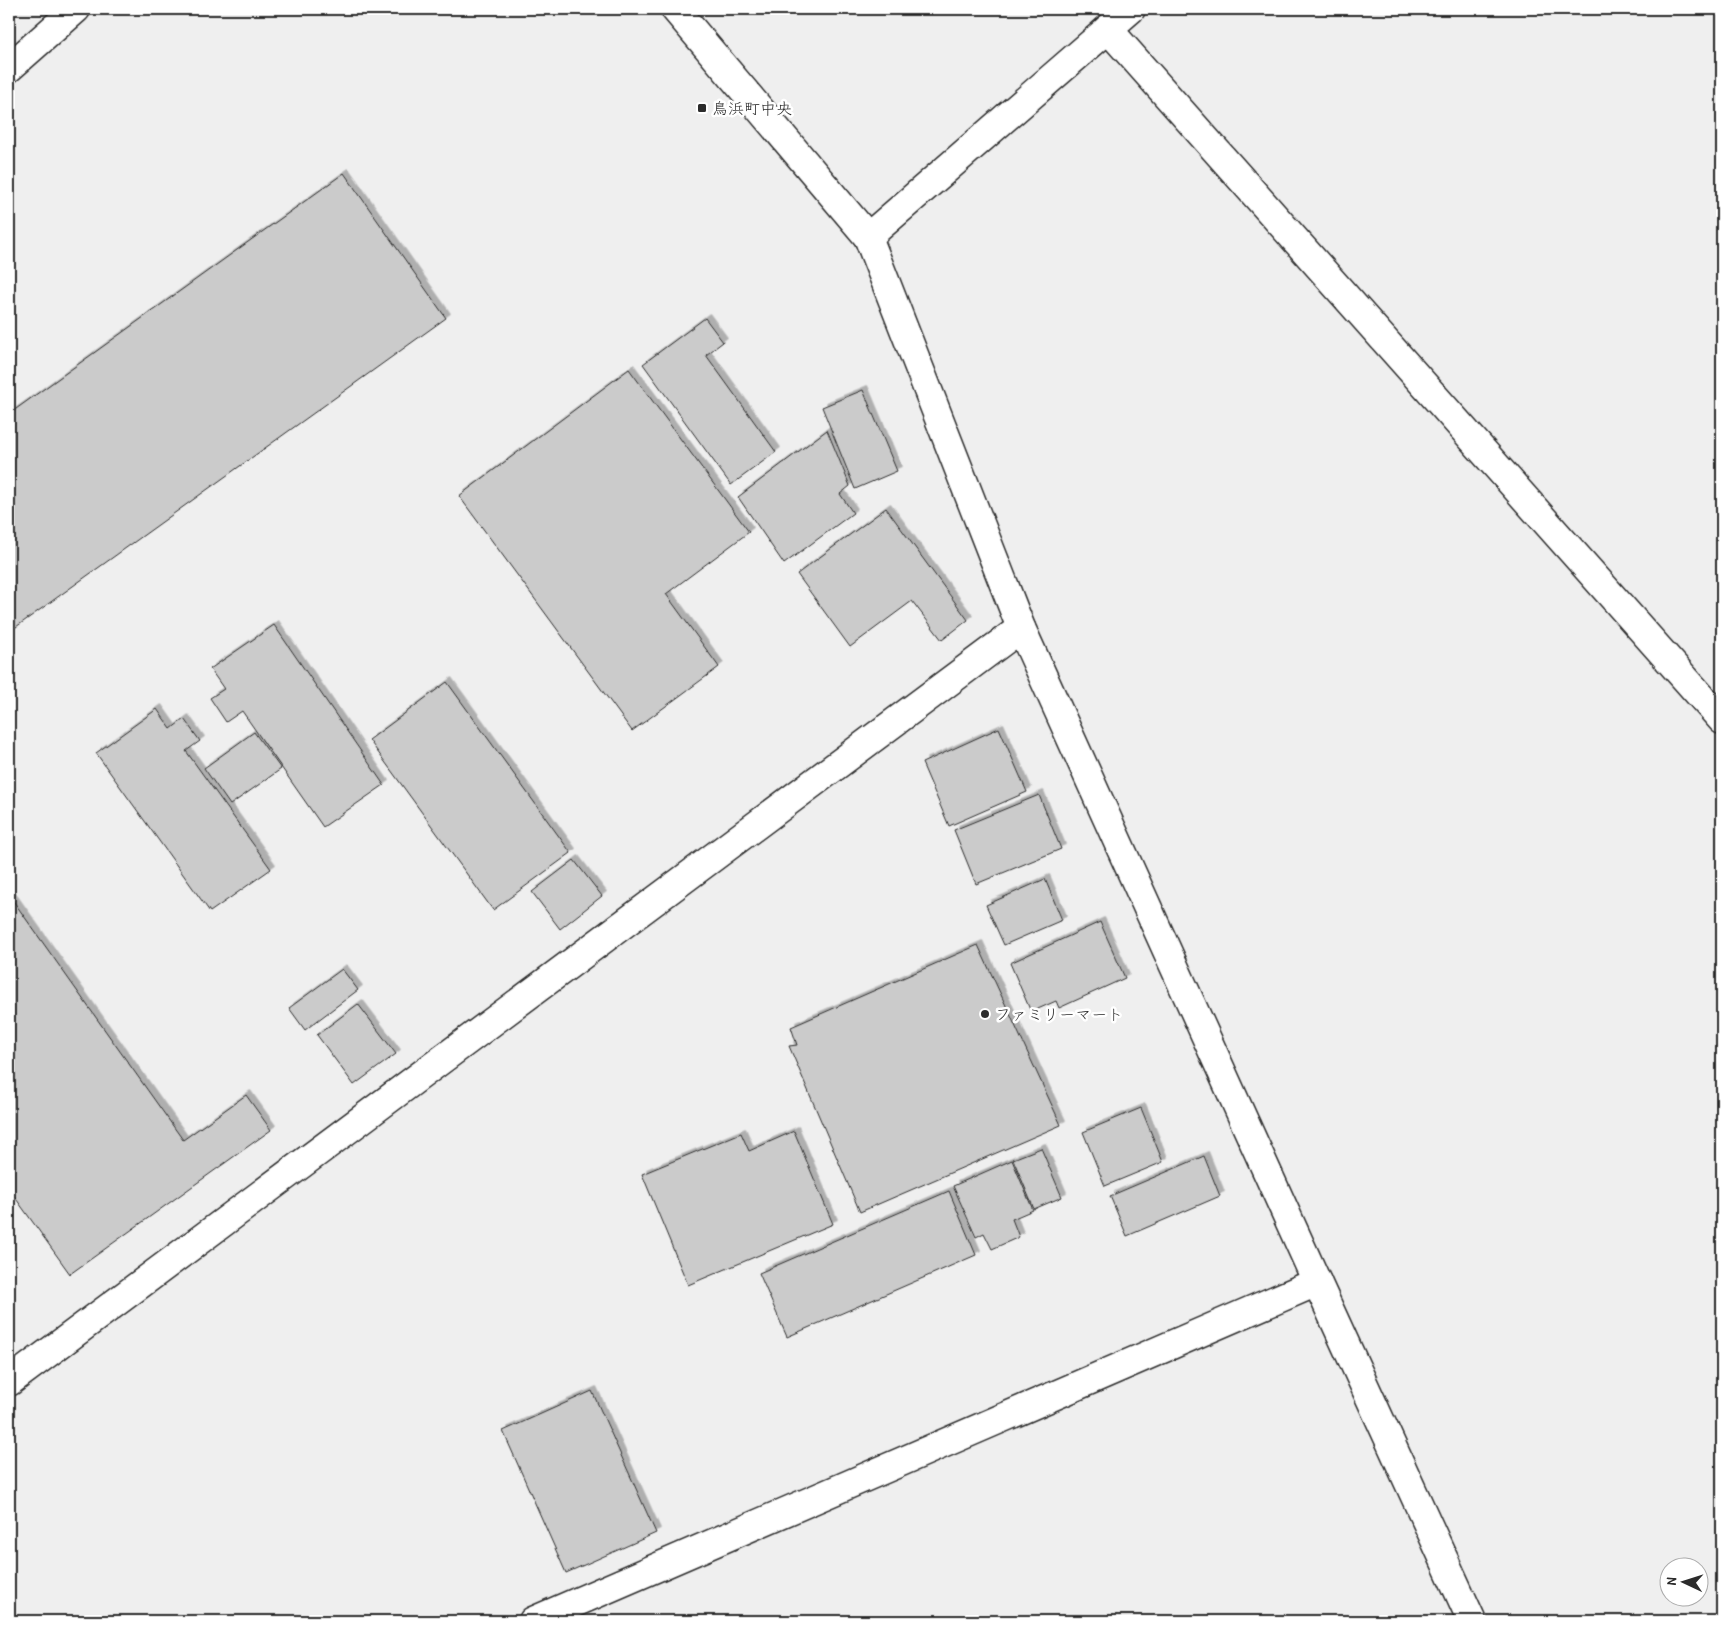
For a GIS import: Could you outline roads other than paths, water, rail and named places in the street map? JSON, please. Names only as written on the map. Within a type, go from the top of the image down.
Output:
[{"type":"street","points":[[9,68],[76,9]]},
{"type":"street","points":[[675,9],[868,237],[1021,628],[1472,1621]]},
{"type":"street","points":[[868,237],[1131,9]]},
{"type":"street","points":[[1108,29],[1722,720]]},
{"type":"street","points":[[9,1382],[1021,628]]},
{"type":"street","points":[[533,1621],[1317,1282]]},
{"type":"place","name":"鳥浜町中央","points":[[702,108]]},
{"type":"place","name":"ファミリーマート","points":[[985,1014]]}]
